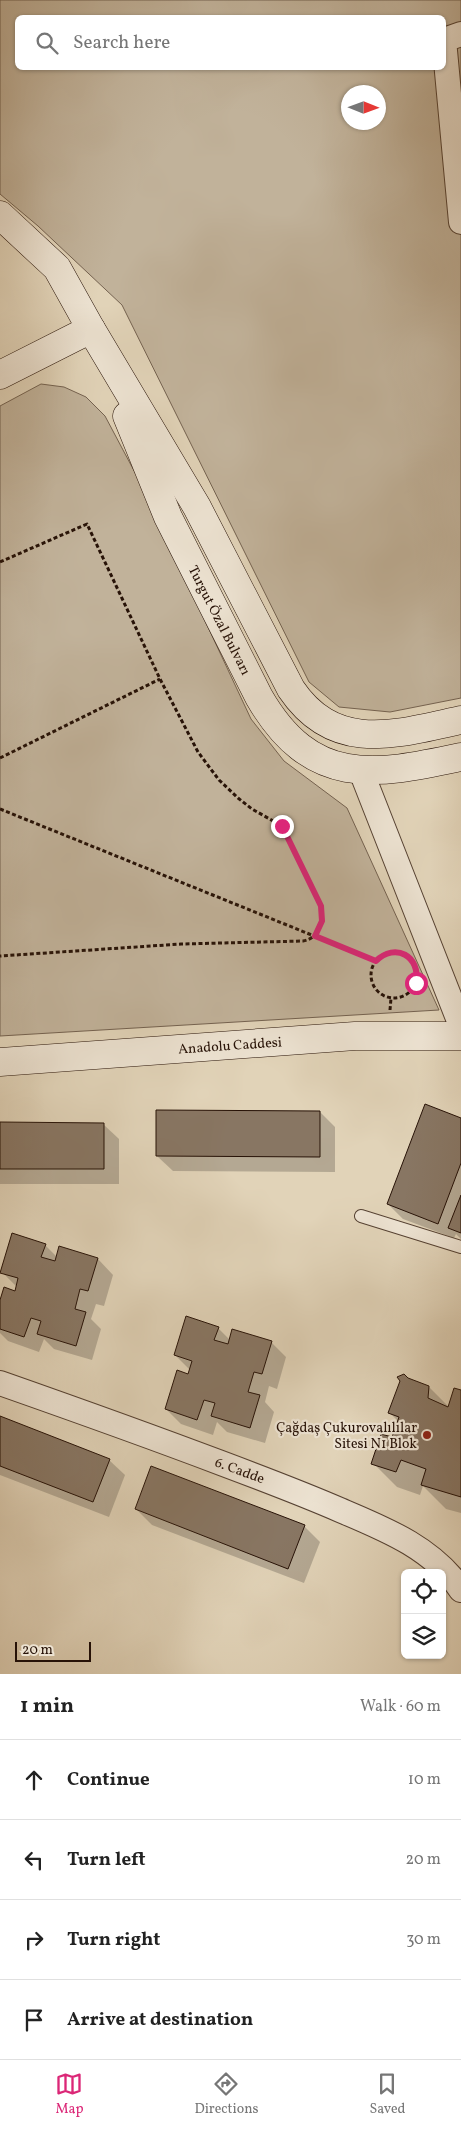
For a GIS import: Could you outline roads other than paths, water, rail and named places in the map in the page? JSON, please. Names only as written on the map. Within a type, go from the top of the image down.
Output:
[{"type":"street","points":[[446,39],[461,34]]},
{"type":"street","points":[[446,61],[461,222]]},
{"type":"street","name":"Turgut Özal Bulvarı","points":[[0,216],[57,268],[197,507],[291,689],[302,705],[327,724],[357,734],[386,734],[461,720]]},
{"type":"street","points":[[0,375],[91,329]]},
{"type":"street","name":"Turgut Özal Bulvarı","points":[[91,329],[168,517],[267,711],[288,738],[325,762],[361,771],[388,769],[461,757]]},
{"type":"street","points":[[361,771],[461,1026]]},
{"type":"street","name":"Anadolu Caddesi","points":[[0,1062],[355,1036],[461,1036]]},
{"type":"street","name":"6. Cadde","points":[[0,1383],[299,1492],[363,1520],[407,1541],[433,1559],[454,1580],[461,1590]]},
{"type":"lane","points":[[361,1216],[461,1247]]},
{"type":"place","name":"Çağdaş Çukurovalılılar Sitesi N1 Blok","points":[[427,1435]]}]
